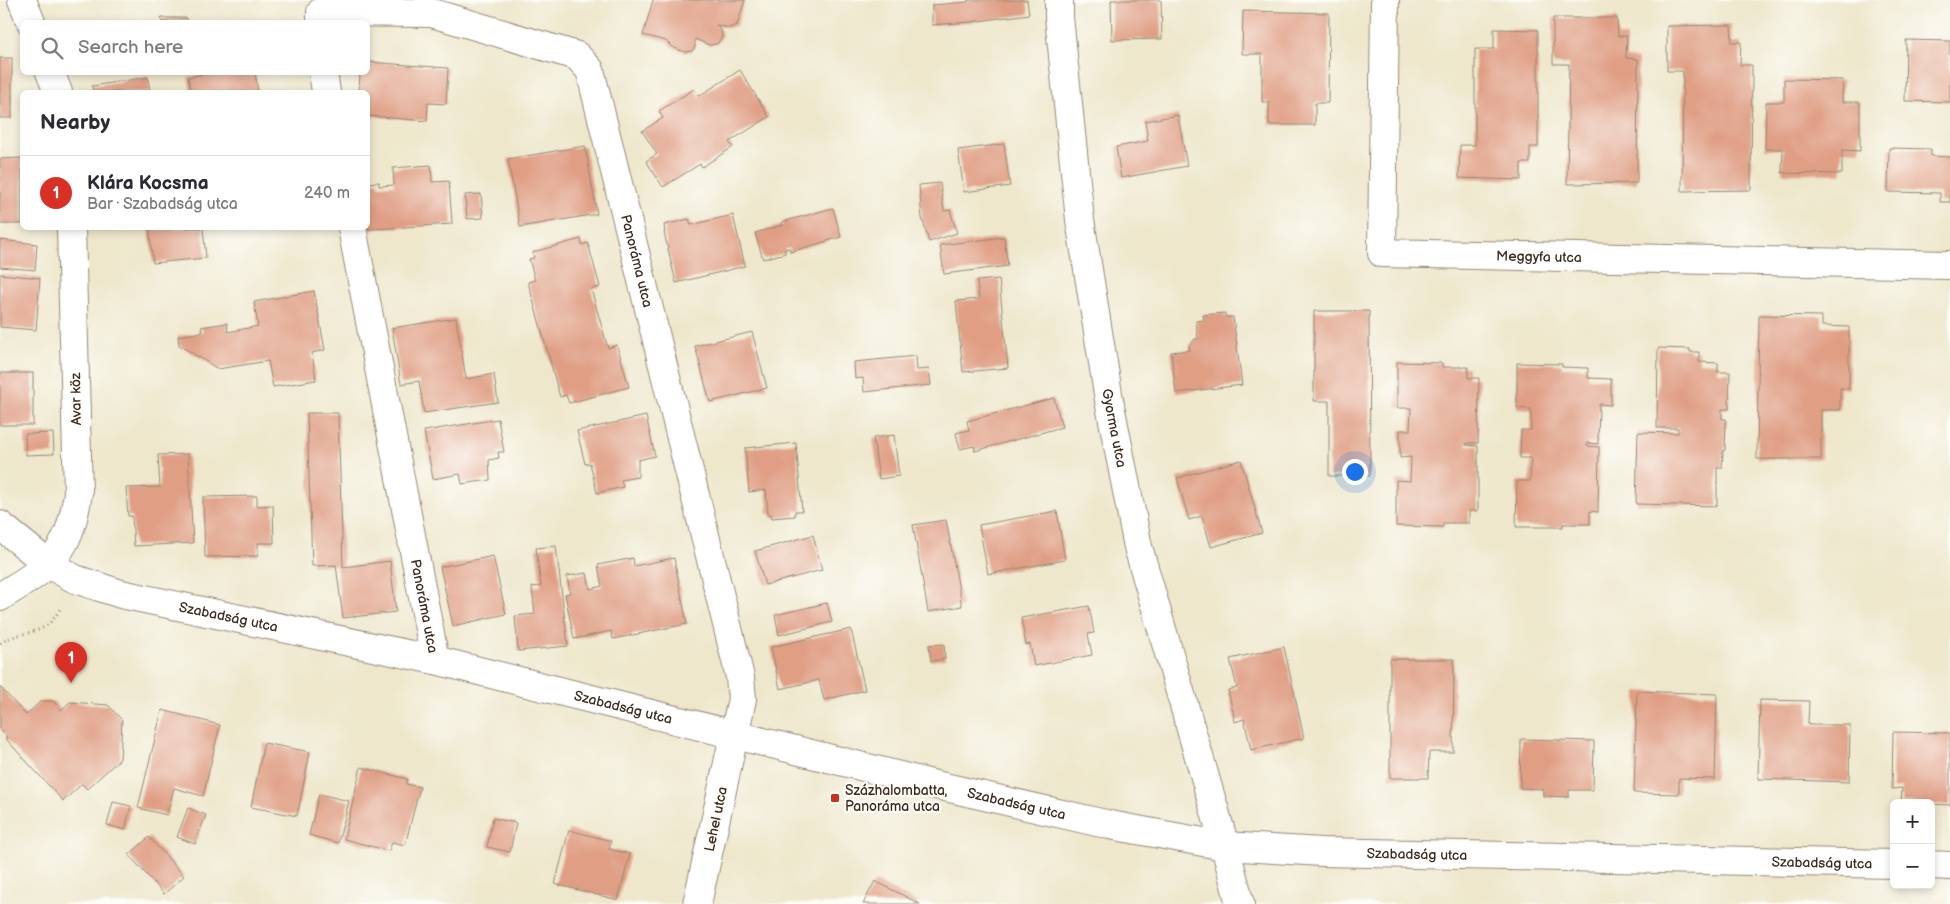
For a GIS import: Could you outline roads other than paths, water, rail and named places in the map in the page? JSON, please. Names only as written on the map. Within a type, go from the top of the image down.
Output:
[{"type":"street","points":[[22,0],[30,20]]},
{"type":"street","name":"Gyorma utca","points":[[1058,0],[1080,220],[1108,400],[1138,546],[1226,846],[1240,904]]},
{"type":"street","name":"Meggyfa utca","points":[[1385,0],[1382,253],[1950,265]]},
{"type":"street","name":"Panoráma utca","points":[[322,20],[321,12],[432,14],[577,56],[590,70],[740,677],[742,699],[735,735]]},
{"type":"street","points":[[51,75],[57,90]]},
{"type":"street","points":[[323,75],[326,90]]},
{"type":"street","name":"Avar köz","points":[[0,597],[48,564],[64,542],[74,518],[78,493],[71,230]]},
{"type":"street","name":"Panoráma utca","points":[[352,230],[435,660]]},
{"type":"street","name":"Szabadság utca","points":[[0,525],[48,564],[74,579],[120,594],[435,660],[936,786],[1100,823],[1226,846],[1322,852],[1890,864]]},
{"type":"street","name":"Lehel utca","points":[[697,904],[735,735]]},
{"type":"street","points":[[1935,865],[1950,866]]},
{"type":"place","name":"Klára Kocsma","points":[[71,683]]},
{"type":"place","name":"Százhalombatta, Panoráma utca","points":[[835,798]]}]
